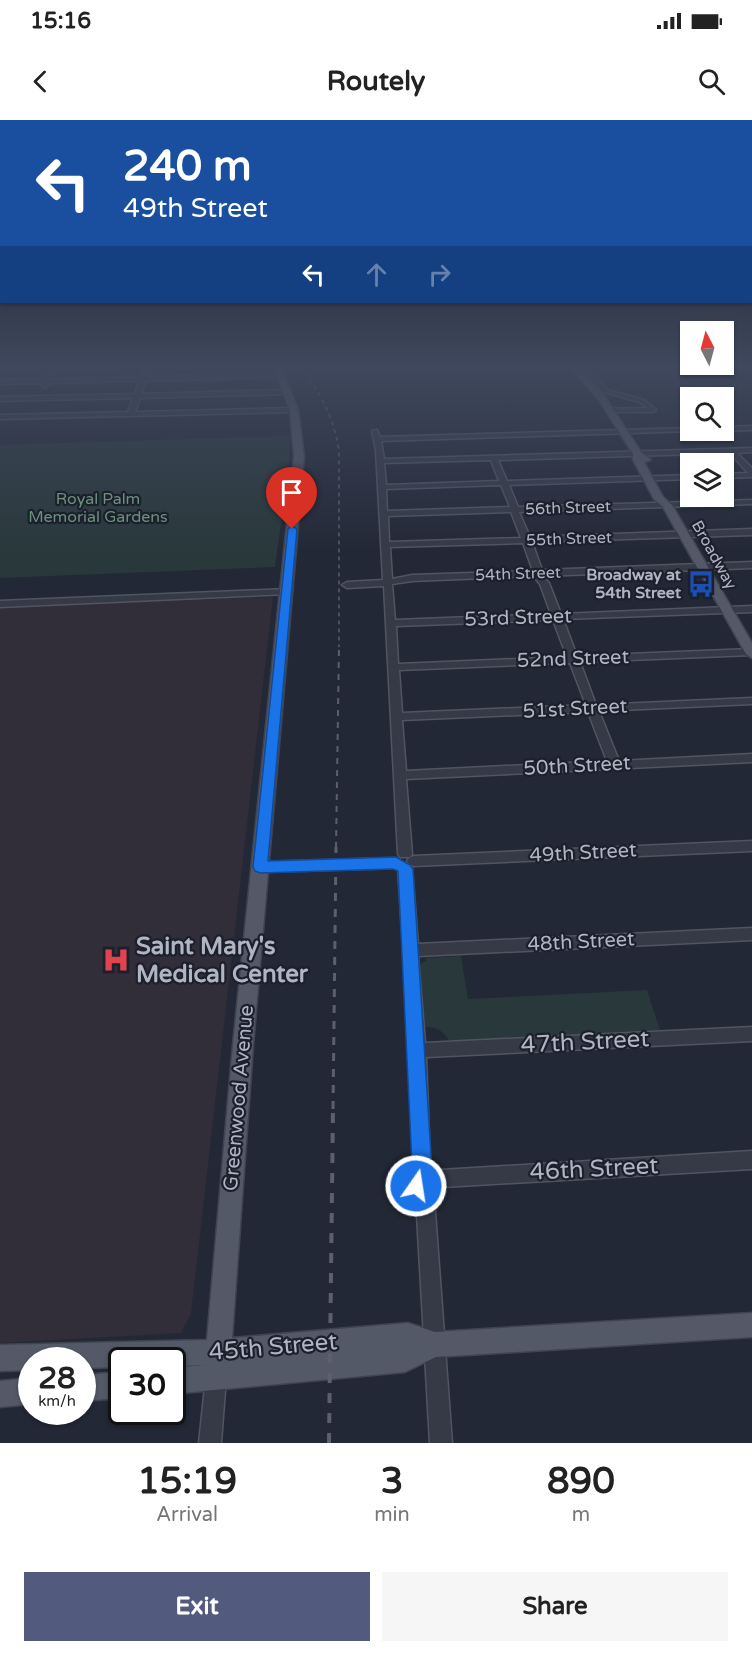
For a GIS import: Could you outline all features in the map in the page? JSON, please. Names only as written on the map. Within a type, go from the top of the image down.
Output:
[{"type":"main road","name":"Greenwood Avenue","points":[[217,1365],[260,867],[299,456],[298,429]]},
{"type":"main road","name":"Broadway","points":[[622,429],[638,454],[638,460],[652,479],[659,499],[667,505],[751,653],[752,666]]},
{"type":"main road","name":"45th Street","points":[[0,1359],[217,1365],[405,1359],[435,1345],[752,1325]]},
{"type":"main road","name":"45th Street","points":[[186,1376],[217,1365]]},
{"type":"main road","points":[[0,1394],[18,1392]]},
{"type":"street","points":[[441,1443],[428,1180],[405,862],[381,462],[376,435],[680,430]]},
{"type":"street","points":[[381,462],[752,450]]},
{"type":"street","points":[[732,451],[752,474]]},
{"type":"street","points":[[494,458],[615,764]]},
{"type":"street","points":[[734,475],[752,474]]},
{"type":"street","points":[[382,487],[680,478]]},
{"type":"street","name":"56th Street","points":[[384,514],[752,502]]},
{"type":"street","name":"55th Street","points":[[386,545],[752,532]]},
{"type":"street","name":"54th Street","points":[[704,570],[752,565]]},
{"type":"street","name":"54th Street","points":[[347,585],[704,570],[752,571]]},
{"type":"street","points":[[0,604],[287,592]]},
{"type":"street","name":"53rd Street","points":[[391,623],[752,609]]},
{"type":"street","name":"52nd Street","points":[[394,667],[751,653]]},
{"type":"street","name":"51st Street","points":[[397,717],[752,701]]},
{"type":"street","name":"50th Street","points":[[401,775],[752,758]]},
{"type":"street","name":"49th Street","points":[[260,867],[752,846]]},
{"type":"street","name":"48th Street","points":[[411,950],[752,934]]},
{"type":"street","name":"47th Street","points":[[418,1050],[752,1034]]},
{"type":"street","name":"46th Street","points":[[428,1180],[752,1160]]},
{"type":"street","name":"Greenwood Avenue","points":[[210,1443],[217,1365]]},
{"type":"shaded area","name":"Saint Mary's Medical Center","points":[[273,597],[191,1313],[181,1333],[0,1343],[0,607]]},
{"type":"green space","name":"Royal Palm Memorial Gardens","points":[[290,436],[289,465],[275,567],[0,578],[0,445]]},
{"type":"green space","points":[[461,956],[468,999],[647,990],[660,1030],[450,1042],[440,1030],[425,1027],[420,964],[426,961],[426,958]]},
{"type":"railway","points":[[334,429],[339,451],[339,645]]},
{"type":"railway","points":[[336,848],[339,645]]},
{"type":"railway","points":[[333,1109],[336,847]]},
{"type":"railway","points":[[329,1443],[333,1107]]},
{"type":"place","name":"Broadway at 54th Street","points":[[701,584]]},
{"type":"place","name":"Saint Mary's Medical Center","points":[[116,960]]},
{"type":"route","points":[[292,529],[260,867],[396,863],[405,869],[420,1098],[422,1170],[416,1173],[414,1180],[416,1186]]}]
